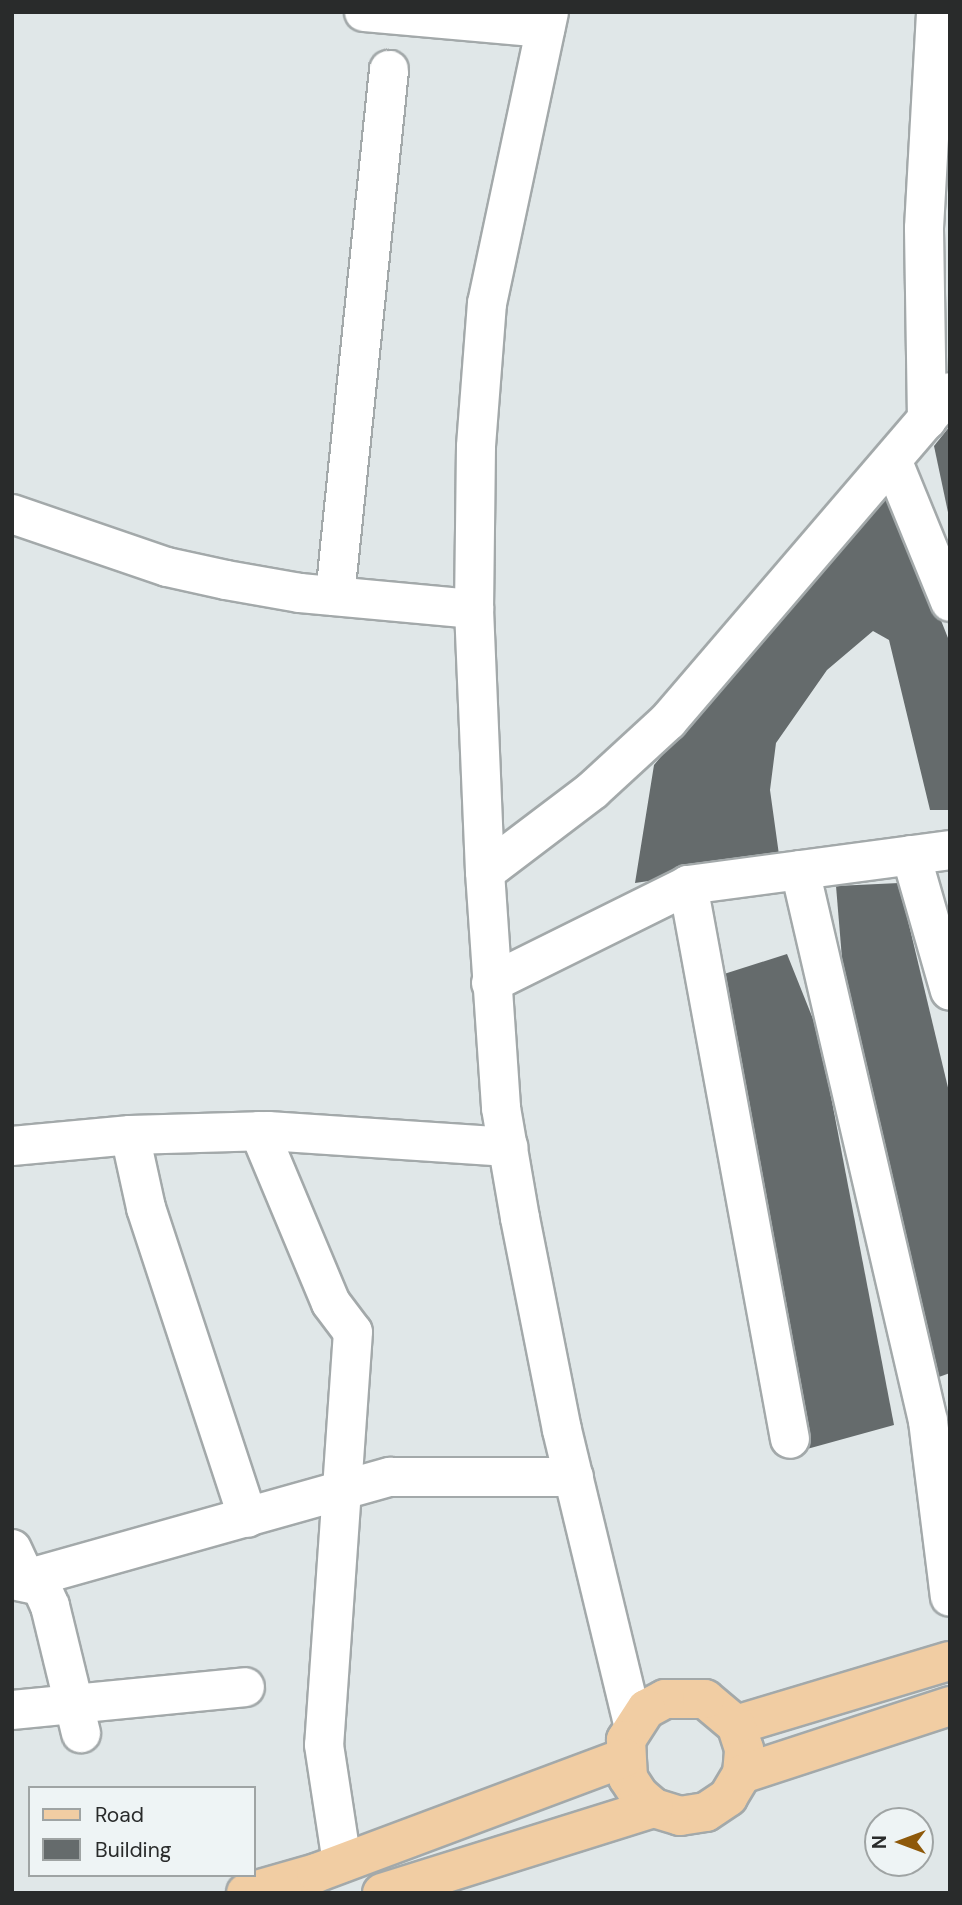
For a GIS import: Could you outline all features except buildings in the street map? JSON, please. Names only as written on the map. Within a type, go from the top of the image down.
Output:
[{"type":"main road","points":[[736,1725],[950,1661]]},
{"type":"main road","points":[[685,1695],[705,1699],[736,1725],[744,1749],[742,1774],[728,1797],[706,1812],[680,1816],[654,1808],[639,1795],[629,1741],[646,1709],[685,1695]]},
{"type":"main road","points":[[742,1774],[950,1706]]},
{"type":"main road","points":[[246,1893],[342,1863],[629,1741]]},
{"type":"main road","points":[[382,1893],[425,1886],[654,1808]]},
{"type":"street","points":[[364,12],[547,20],[487,303],[476,447],[474,609],[485,872],[491,983],[508,1147],[629,1741]]},
{"type":"street","points":[[485,872],[593,790],[668,721],[893,462],[938,406],[924,228],[936,12]]},
{"type":"street","points":[[335,596],[389,70]]},
{"type":"street","points":[[893,462],[950,602]]},
{"type":"street","points":[[12,514],[167,567],[335,596],[474,609]]},
{"type":"street","points":[[491,983],[688,885],[950,850]]},
{"type":"street","points":[[912,855],[950,990]]},
{"type":"street","points":[[800,870],[928,1421],[950,1597]]},
{"type":"street","points":[[688,885],[790,1439]]},
{"type":"street","points":[[12,1146],[130,1135],[259,1131],[508,1147]]},
{"type":"street","points":[[259,1131],[331,1303],[353,1332],[324,1745],[342,1863]]},
{"type":"street","points":[[130,1135],[146,1208],[248,1518]]},
{"type":"street","points":[[16,1569],[248,1518],[343,1493],[390,1477],[574,1477]]},
{"type":"street","points":[[16,1569],[41,1586],[50,1606],[78,1719]]},
{"type":"street","points":[[12,1710],[78,1719],[245,1687]]}]
